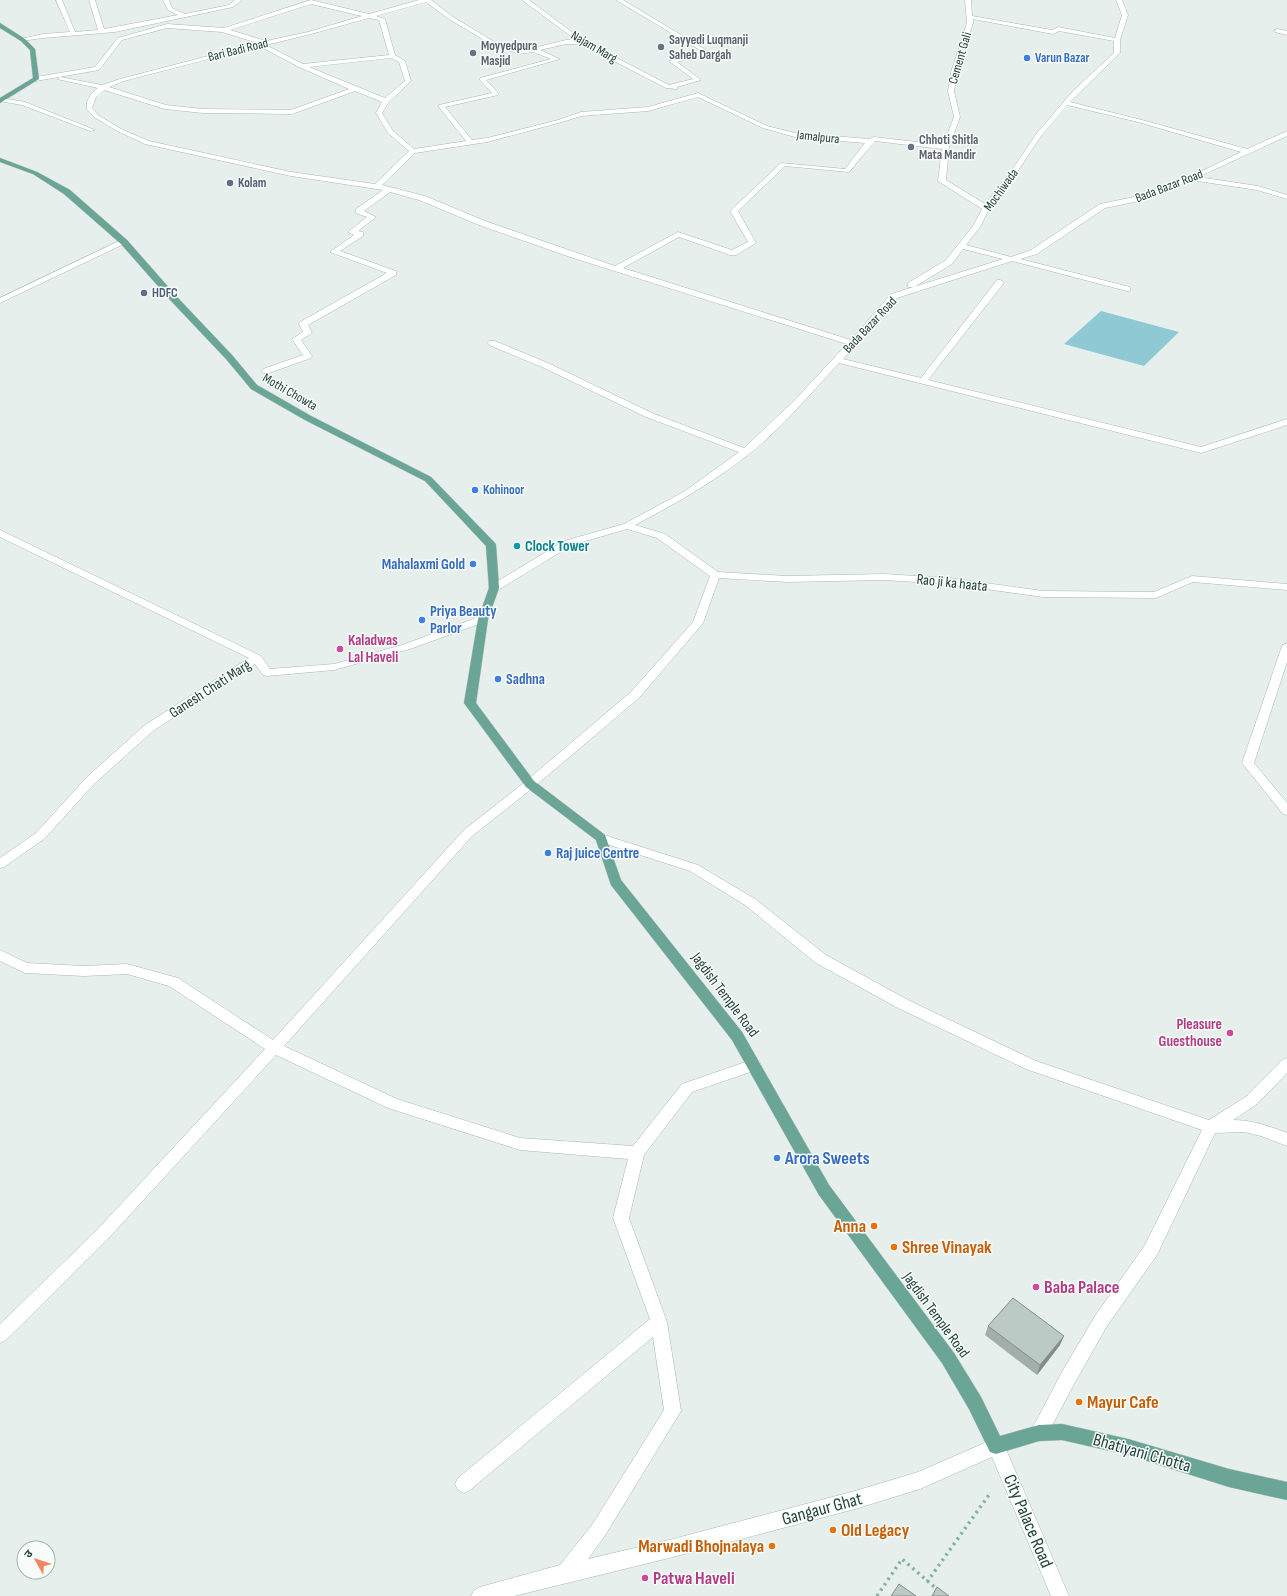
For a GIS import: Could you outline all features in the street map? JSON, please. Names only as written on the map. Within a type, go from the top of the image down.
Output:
[{"type":"main road","points":[[0,25],[23,40],[33,50],[36,79],[1,100]]},
{"type":"main road","name":"Mothi Chowta","points":[[0,160],[35,173],[67,192],[124,242],[175,300],[229,357],[254,387],[308,418],[428,479],[491,545],[494,588],[483,619]]},
{"type":"main road","points":[[483,619],[470,703],[530,784],[601,838]]},
{"type":"main road","name":"Jagdish Temple Road","points":[[601,838],[615,882],[737,1036],[824,1190],[948,1358],[975,1403],[996,1446]]},
{"type":"main road","name":"Bhatiyani Chotta","points":[[996,1446],[1039,1433],[1062,1432],[1128,1447],[1229,1478],[1287,1491]]},
{"type":"street","points":[[60,0],[73,33]]},
{"type":"street","points":[[92,0],[101,30]]},
{"type":"street","points":[[166,0],[170,9],[183,16],[195,19]]},
{"type":"street","points":[[23,40],[73,33],[115,30],[231,6],[239,0]]},
{"type":"street","points":[[401,0],[409,4]]},
{"type":"street","points":[[426,0],[451,18],[491,42],[521,54],[566,42],[582,42]]},
{"type":"street","name":"Bari Badi Road","points":[[102,87],[163,69],[309,33],[371,14],[426,0]]},
{"type":"street","name":"Najam Marg","points":[[525,0],[582,42],[668,87],[695,94]]},
{"type":"street","points":[[619,0],[708,53],[672,61],[698,80],[668,87]]},
{"type":"street","name":"Cement Gali","points":[[968,0],[970,23],[954,72],[951,91],[957,117],[946,147],[942,181],[986,208]]},
{"type":"street","name":"Mochiwada","points":[[894,296],[949,262],[976,227],[986,208],[1015,171],[1039,134],[1066,103],[1116,54],[1117,40],[1125,15],[1119,0]]},
{"type":"street","points":[[36,79],[97,69],[120,39],[167,26],[224,30],[311,2],[371,14],[382,19],[392,56]]},
{"type":"street","points":[[969,17],[1053,32],[1058,29],[1117,40]]},
{"type":"street","points":[[202,22],[263,44],[301,66],[355,89],[386,100]]},
{"type":"street","points":[[1277,30],[1287,33]]},
{"type":"street","points":[[470,142],[440,106],[496,94],[482,79],[557,59],[534,50]]},
{"type":"street","points":[[301,66],[392,56],[402,61],[408,81],[386,100],[379,113],[390,132],[413,151]]},
{"type":"street","points":[[36,79],[57,79],[102,87],[165,107],[203,111],[292,112],[355,89]]},
{"type":"street","points":[[102,87],[90,99],[89,108],[96,116],[119,130],[147,143],[291,174],[377,186],[422,198],[482,223],[617,268],[853,343]]},
{"type":"street","points":[[377,186],[413,151],[520,132],[560,121],[570,116],[609,110],[648,109],[695,94]]},
{"type":"street","name":"Jamalpura","points":[[695,94],[765,127],[795,135],[870,141],[874,140],[946,147]]},
{"type":"street","points":[[1,100],[23,103],[92,130]]},
{"type":"street","points":[[1066,103],[1140,120],[1248,152]]},
{"type":"street","name":"Bada Bazar Road","points":[[494,588],[568,542],[627,526],[688,493],[746,452],[796,404],[853,343],[894,296],[1034,252],[1103,206],[1136,199],[1191,178],[1287,133]]},
{"type":"street","points":[[617,268],[678,234],[733,253],[752,243],[734,211],[784,164],[847,171],[870,141]]},
{"type":"street","points":[[1191,178],[1258,188],[1287,197]]},
{"type":"street","points":[[266,371],[308,356],[296,339],[308,332],[303,324],[393,273],[334,252],[360,234],[352,232],[372,217],[359,211],[389,189]]},
{"type":"street","points":[[0,301],[124,242]]},
{"type":"street","points":[[961,246],[1128,289]]},
{"type":"street","points":[[923,381],[1000,282]]},
{"type":"street","points":[[492,343],[545,365],[649,415],[746,452]]},
{"type":"street","points":[[837,360],[1201,450],[1287,422]]},
{"type":"street","points":[[0,1335],[100,1236],[274,1048],[468,833],[530,784],[635,695],[698,623],[714,575],[661,536],[627,526]]},
{"type":"street","points":[[0,533],[257,658]]},
{"type":"street","name":"Rao ji ka haata","points":[[714,575],[787,579],[884,577],[949,581],[1043,594],[1156,595],[1192,579],[1287,587]]},
{"type":"street","name":"Ganesh Chati Marg","points":[[0,864],[40,836],[91,780],[149,728],[257,658],[267,673],[334,667],[406,647],[483,619]]},
{"type":"street","points":[[1287,646],[1248,763],[1287,811]]},
{"type":"street","points":[[601,838],[694,868],[750,902],[821,959],[903,1004],[1031,1065],[1211,1128],[1244,1126],[1263,1130],[1287,1140]]},
{"type":"street","points":[[0,955],[25,968],[84,971],[127,969],[173,982],[274,1048],[393,1104],[520,1144],[637,1153]]},
{"type":"street","points":[[1039,1433],[1068,1378],[1101,1321],[1151,1250],[1211,1128],[1252,1100],[1287,1064]]},
{"type":"street","points":[[566,1573],[598,1531],[673,1411],[660,1322],[621,1218],[637,1153],[687,1088],[754,1065]]},
{"type":"street","points":[[464,1484],[660,1322]]},
{"type":"street","name":"City Palace Road","points":[[996,1446],[1060,1596]]},
{"type":"street","name":"Gangaur Ghat","points":[[480,1596],[566,1573],[669,1549],[855,1500],[920,1480],[996,1446]]},
{"type":"path","points":[[927,1582],[1006,1470]]},
{"type":"path","points":[[877,1596],[902,1559],[927,1582],[942,1592]]},
{"type":"water","points":[[1101,311],[1179,332],[1144,366],[1064,344]]},
{"type":"building","points":[[1013,1298],[1064,1336],[1040,1365],[988,1326]]},
{"type":"building","points":[[899,1584],[916,1596],[891,1596]]},
{"type":"building","points":[[937,1587],[949,1596],[932,1596]]},
{"type":"place","name":"Sayyedi Luqmanji Saheb Dargah","points":[[661,47]]},
{"type":"place","name":"Moyyedpura Masjid","points":[[473,53]]},
{"type":"place","name":"Varun Bazar","points":[[1027,58]]},
{"type":"place","name":"Chhoti Shitla Mata Mandir","points":[[911,147]]},
{"type":"place","name":"Kolam","points":[[230,183]]},
{"type":"place","name":"HDFC","points":[[144,293]]},
{"type":"place","name":"Kohinoor","points":[[475,490]]},
{"type":"place","name":"Clock Tower","points":[[517,546]]},
{"type":"place","name":"Mahalaxmi Gold","points":[[473,564]]},
{"type":"place","name":"Priya Beauty Parlor","points":[[422,620]]},
{"type":"place","name":"Kaladwas Lal Haveli","points":[[340,649]]},
{"type":"place","name":"Sadhna","points":[[498,679]]},
{"type":"place","name":"Raj Juice Centre","points":[[548,853]]},
{"type":"place","name":"Pleasure Guesthouse","points":[[1230,1033]]},
{"type":"place","name":"Arora Sweets","points":[[777,1158]]},
{"type":"place","name":"Anna","points":[[874,1226]]},
{"type":"place","name":"Shree Vinayak","points":[[894,1247]]},
{"type":"place","name":"Baba Palace","points":[[1036,1287]]},
{"type":"place","name":"Mayur Cafe","points":[[1079,1402]]},
{"type":"place","name":"Old Legacy","points":[[833,1530]]},
{"type":"place","name":"Marwadi Bhojnalaya","points":[[772,1546]]},
{"type":"place","name":"Patwa Haveli","points":[[645,1578]]}]
